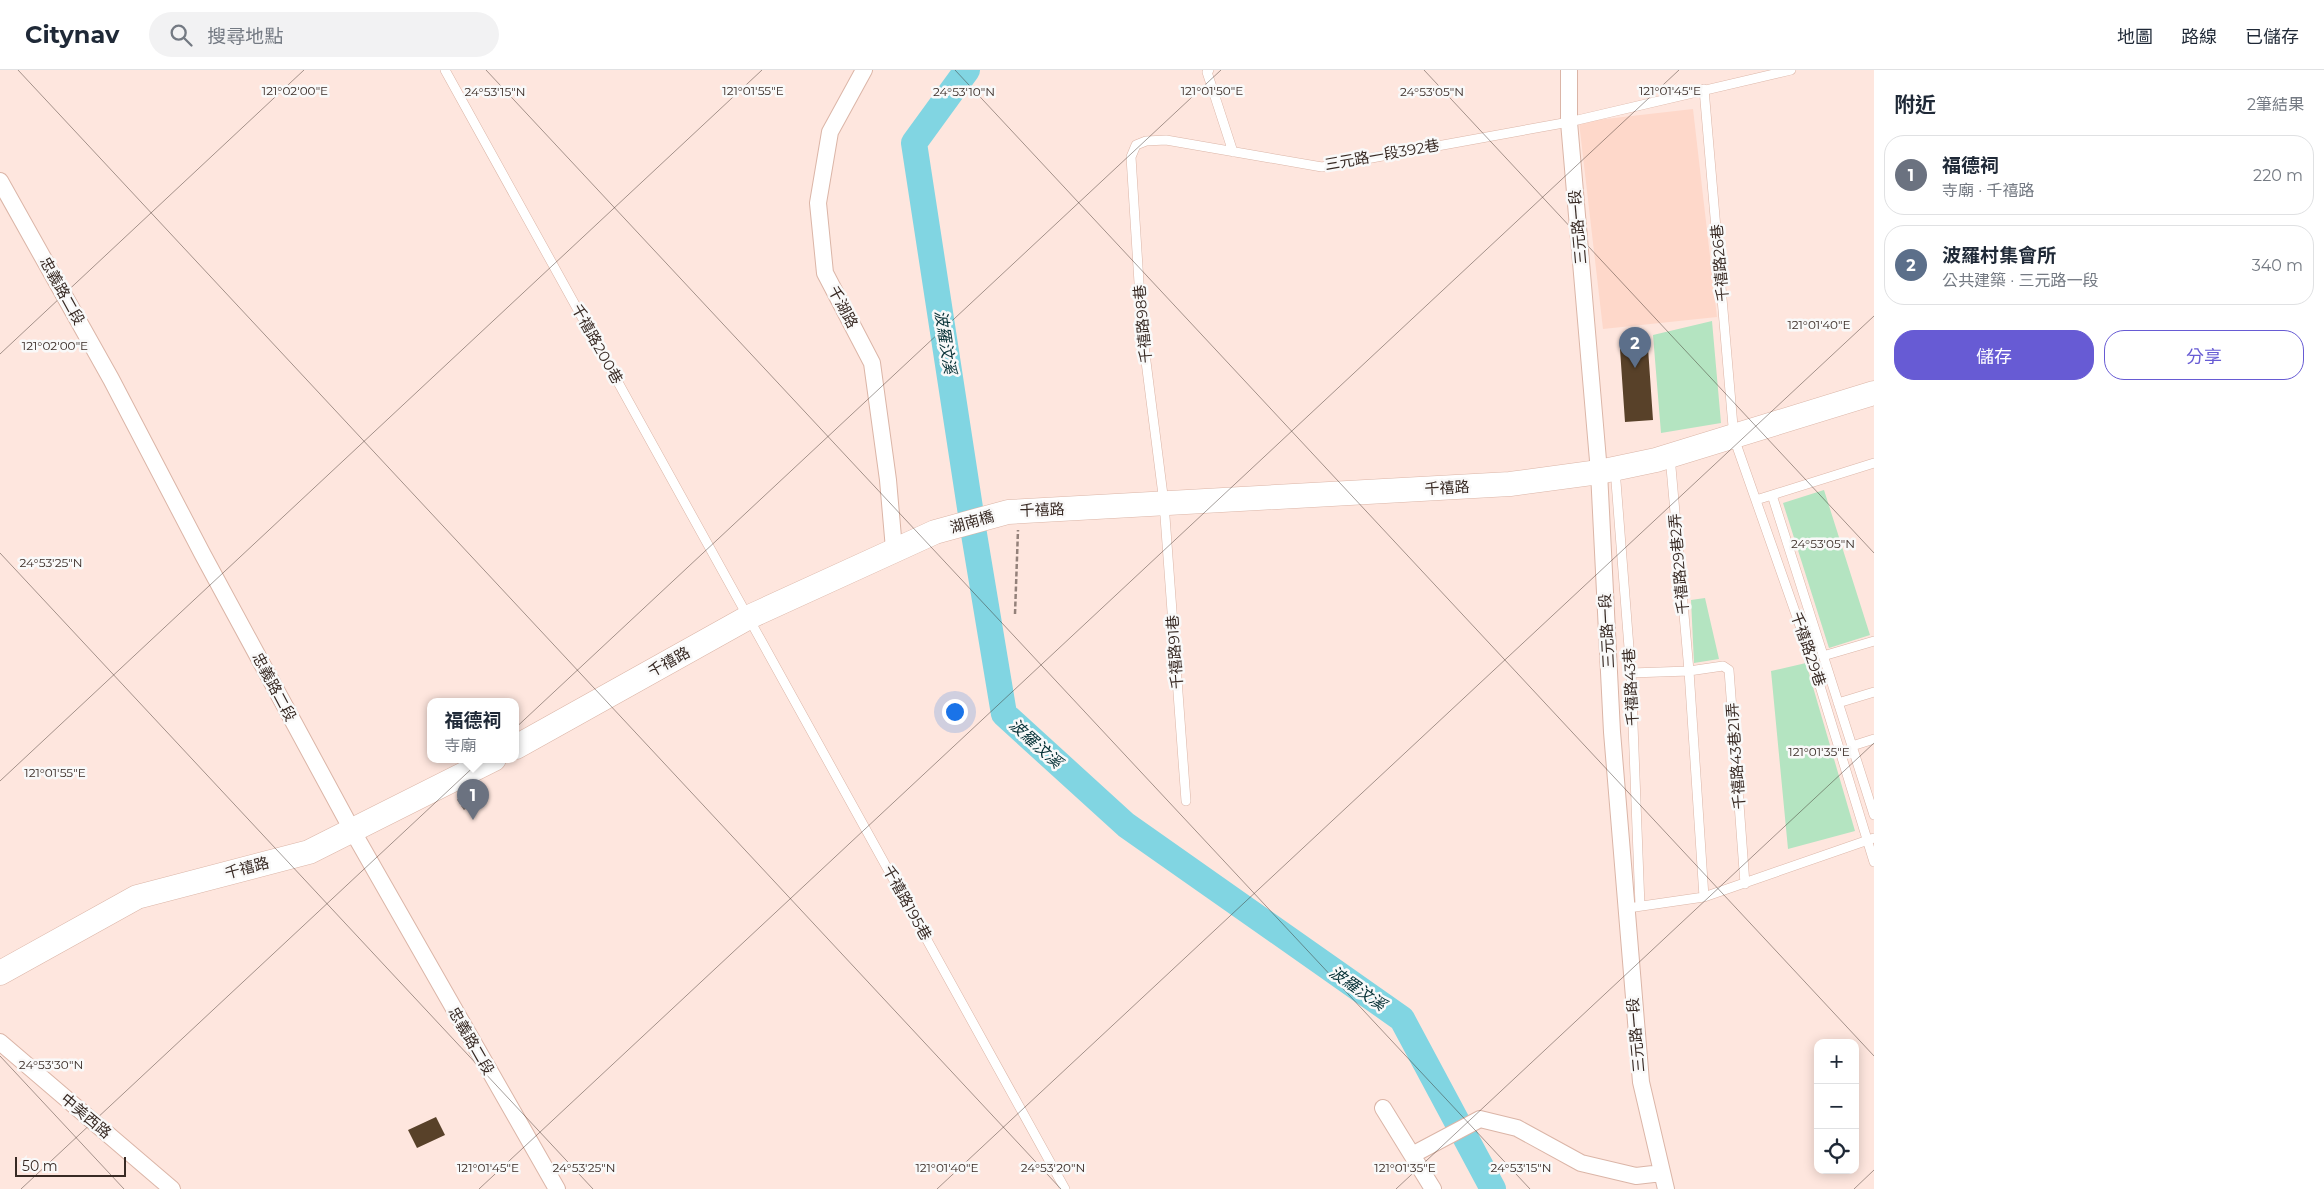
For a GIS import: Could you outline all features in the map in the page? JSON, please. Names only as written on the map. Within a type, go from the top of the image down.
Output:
[{"type":"street","name":"千湖路","points":[[864,70],[830,132],[818,203],[825,273],[872,363],[888,480],[894,549]]},
{"type":"street","name":"三元路一段","points":[[1569,70],[1569,122],[1607,470],[1612,732],[1632,907],[1640,1082],[1666,1189]]},
{"type":"street","name":"忠義路二段","points":[[0,181],[111,379],[203,556],[352,830],[557,1189]]},
{"type":"street","name":"千禧路","points":[[1014,511],[1510,484],[1607,470],[1670,456],[1734,438],[1874,393]]},
{"type":"street","name":"湖南橋","points":[[935,532],[1014,511]]},
{"type":"street","name":"千禧路","points":[[519,745],[748,617],[935,532]]},
{"type":"street","name":"千禧路","points":[[0,973],[137,896],[309,852],[486,763]]},
{"type":"street","name":"中美西路","points":[[0,1042],[172,1189]]},
{"type":"street","points":[[1383,1108],[1433,1189]]},
{"type":"street","points":[[1412,1155],[1480,1119],[1517,1128],[1581,1163],[1636,1176],[1662,1173]]},
{"type":"lane","name":"千禧路200巷","points":[[445,70],[748,617]]},
{"type":"lane","points":[[1209,70],[1207,72],[1234,152]]},
{"type":"lane","name":"三元路一段392巷","points":[[1136,145],[1146,141],[1166,140],[1322,167],[1569,122],[1792,70]]},
{"type":"lane","name":"千禧路26巷","points":[[1704,89],[1734,438]]},
{"type":"lane","name":"千禧路98巷","points":[[1136,145],[1131,156],[1142,330],[1164,503]]},
{"type":"lane","name":"千禧路29巷","points":[[1734,438],[1812,660],[1870,839],[1874,862]]},
{"type":"lane","name":"千禧路29巷2弄","points":[[1670,456],[1688,671]]},
{"type":"lane","points":[[1756,500],[1874,463]]},
{"type":"lane","name":"千禧路43巷","points":[[1607,470],[1631,674],[1632,907]]},
{"type":"lane","points":[[1772,495],[1852,746],[1871,793],[1874,815]]},
{"type":"lane","name":"千禧路91巷","points":[[1164,503],[1186,801]]},
{"type":"lane","name":"千禧路195巷","points":[[748,617],[1065,1189]]},
{"type":"lane","points":[[1824,656],[1874,642]]},
{"type":"lane","name":"千禧路43巷21弄","points":[[1631,674],[1688,671],[1723,666],[1729,670],[1745,884]]},
{"type":"lane","points":[[1688,671],[1704,897]]},
{"type":"lane","points":[[1838,703],[1874,692]]},
{"type":"lane","points":[[1852,746],[1874,739]]},
{"type":"lane","points":[[1632,907],[1704,897],[1870,839]]},
{"type":"path","points":[[1014,511],[1015,614]]},
{"type":"shaded area","points":[[1693,109],[1717,317],[1603,329],[1579,122]]},
{"type":"green space","points":[[1712,321],[1721,423],[1661,433],[1653,335]]},
{"type":"green space","points":[[1824,490],[1870,635],[1829,648],[1783,503]]},
{"type":"green space","points":[[1705,598],[1719,659],[1694,663],[1691,600]]},
{"type":"green space","points":[[1806,663],[1855,831],[1788,849],[1771,671]]},
{"type":"building","points":[[1648,348],[1653,420],[1625,422],[1620,349]]},
{"type":"building","points":[[436,1117],[445,1135],[417,1148],[408,1130]]},
{"type":"waterway","name":"波羅汶溪","points":[[967,70],[914,143],[974,534],[1004,714],[1126,825],[1402,1019],[1493,1189]]},
{"type":"place","name":"波羅村集會所","points":[[1635,368]]},
{"type":"place","name":"福德祠","points":[[473,820]]}]
